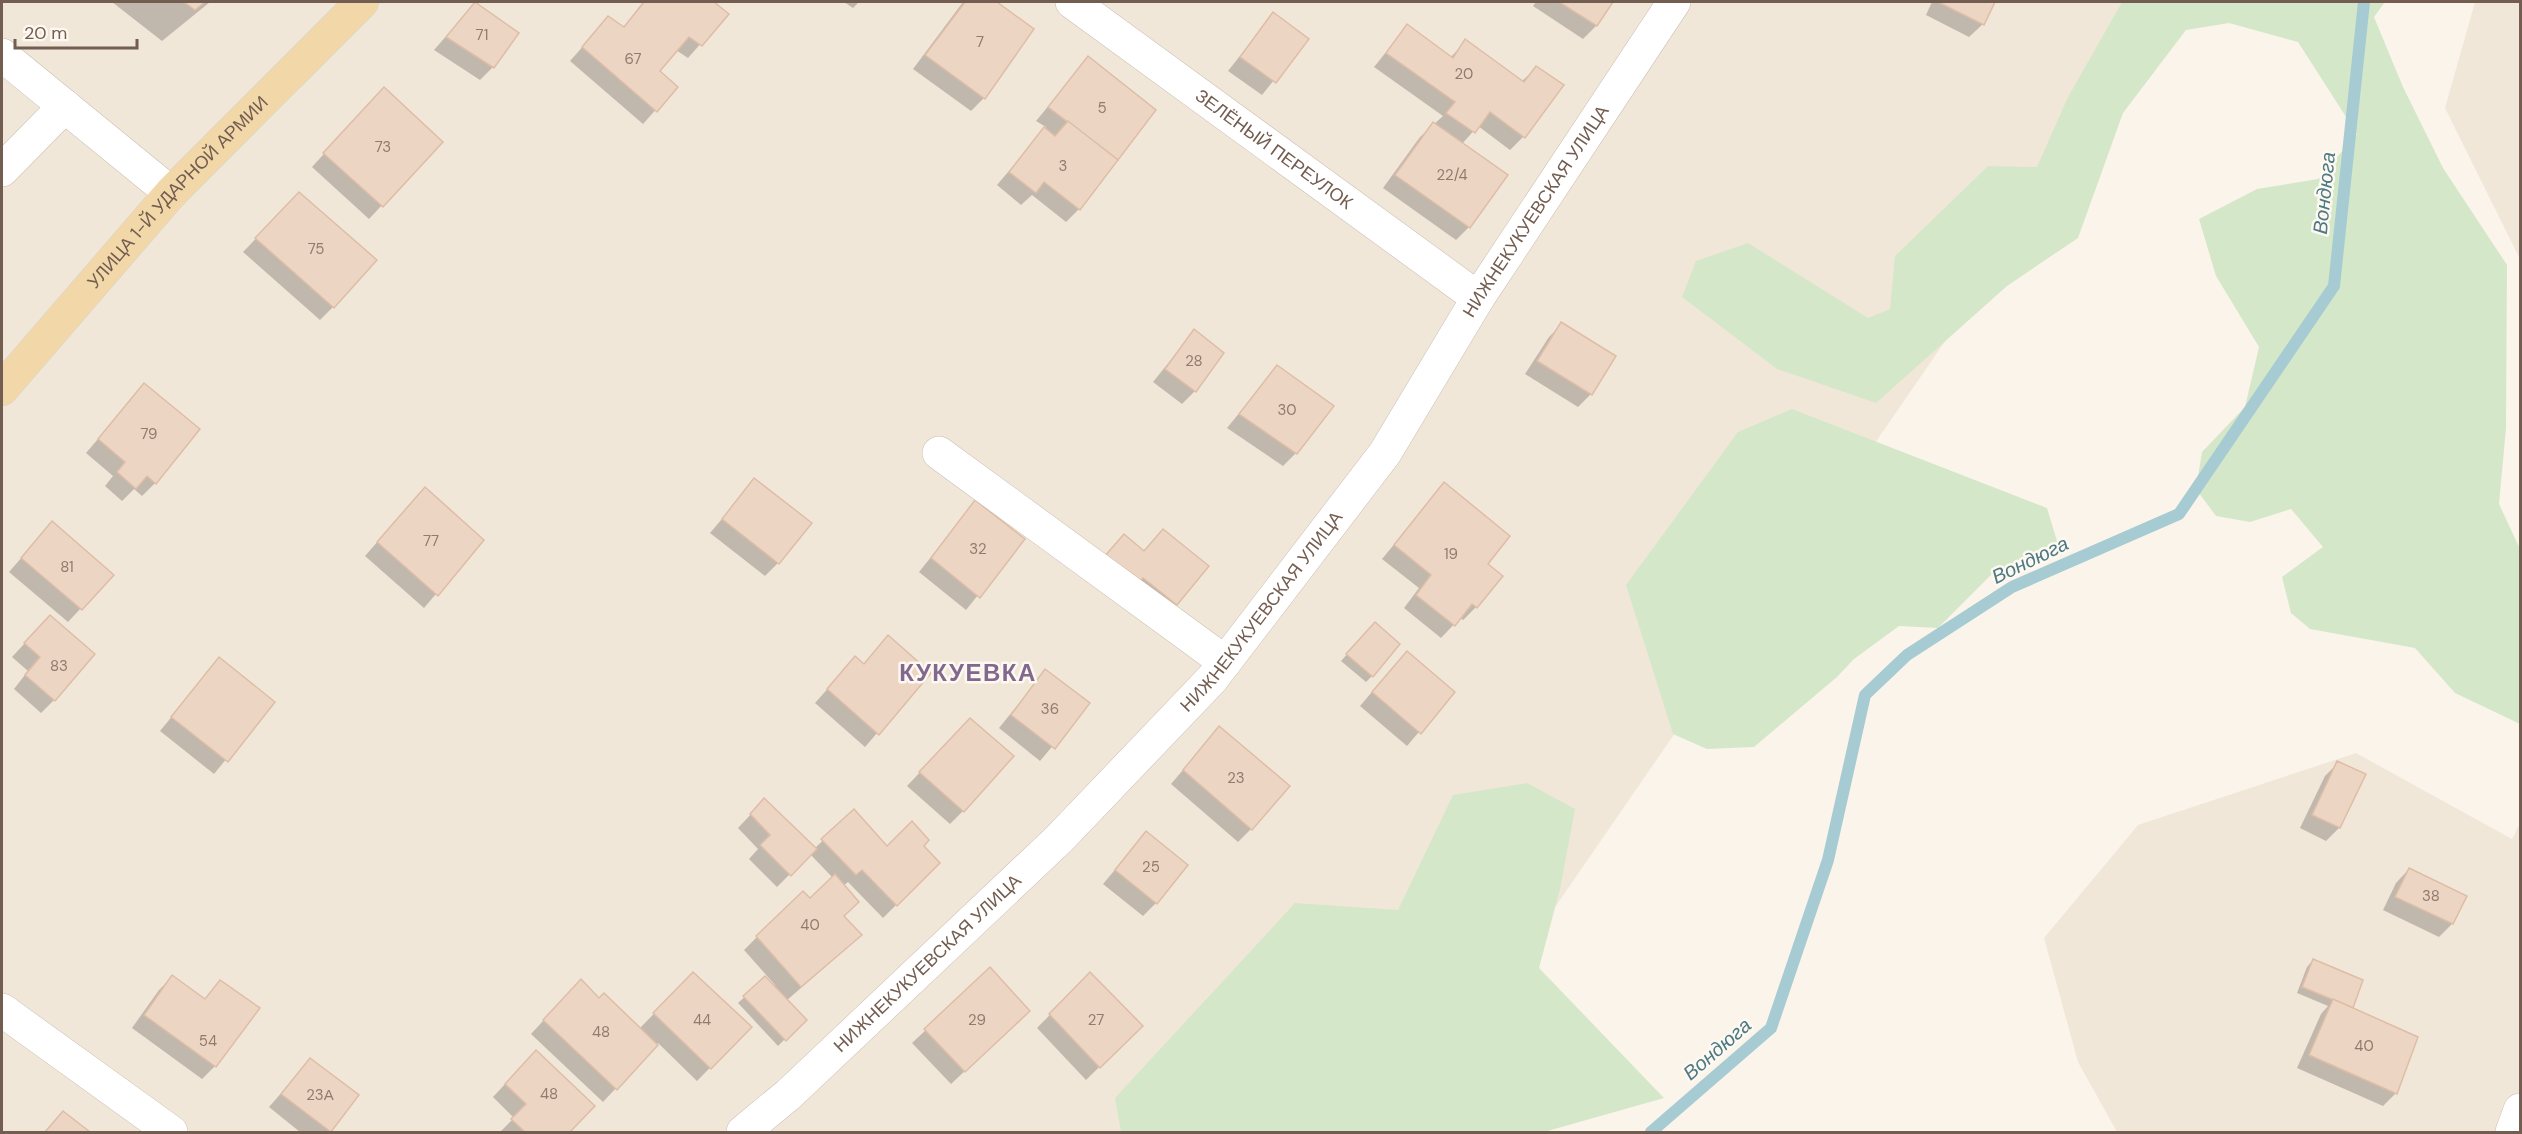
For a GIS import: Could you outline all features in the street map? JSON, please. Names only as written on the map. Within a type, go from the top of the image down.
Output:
[{"type":"main road","name":"УЛИЦА 1-Й УДАРНОЙ АРМИИ","points":[[2,389],[171,193],[362,2]]},
{"type":"street","name":"ЗЕЛЁНЫЙ ПЕРЕУЛОК","points":[[1072,2],[1478,298]]},
{"type":"street","name":"НИЖНЕКУКУЕВСКАЯ УЛИЦА","points":[[742,1132],[788,1095],[1059,839],[1212,679],[1385,453],[1478,298],[1674,2]]},
{"type":"street","points":[[2,55],[171,193]]},
{"type":"street","points":[[2,171],[65,106]]},
{"type":"street","points":[[939,453],[1225,662]]},
{"type":"street","points":[[2,1010],[171,1132]]},
{"type":"street","points":[[2512,1132],[2520,1110]]},
{"type":"shaded area","points":[[2,2],[2179,2],[1400,1132],[2,1132]]},
{"type":"shaded area","points":[[2475,2],[2520,2],[2520,259],[2445,108]]},
{"type":"shaded area","points":[[2356,753],[2512,839],[2520,823],[2520,1132],[2117,1132],[2078,1062],[2044,938],[2138,825]]},
{"type":"green space","points":[[2122,2],[2385,2],[2374,17],[2403,87],[2443,168],[2507,265],[2506,428],[2499,504],[2520,549],[2520,724],[2455,693],[2415,648],[2310,629],[2291,613],[2282,577],[2323,547],[2291,509],[2250,522],[2216,516],[2196,489],[2202,452],[2245,407],[2259,347],[2216,276],[2199,219],[2257,189],[2318,179],[2357,134],[2298,42],[2229,23],[2186,30],[2123,113],[2078,238],[2007,286],[1876,403],[1777,369],[1682,297],[1696,261],[1748,243],[1868,318],[1890,309],[1895,256],[1988,166],[2037,167],[2068,97]]},
{"type":"green space","points":[[1792,409],[2047,508],[2060,551],[1994,572],[1938,628],[1899,626],[1854,659],[1837,677],[1754,747],[1707,749],[1673,734],[1626,585],[1738,432]]},
{"type":"green space","points":[[1527,783],[1575,809],[1560,889],[1539,968],[1664,1098],[1544,1132],[1121,1132],[1115,1098],[1295,903],[1398,910],[1453,795]]},
{"type":"building","points":[[184,2],[205,2],[195,10]]},
{"type":"building","points":[[475,2],[519,33],[494,68],[446,37]]},
{"type":"building","points":[[644,2],[714,2],[729,14],[702,46],[689,37],[660,71],[678,87],[657,112],[582,47],[608,16],[624,27]]},
{"type":"building","points":[[965,2],[997,2],[1034,29],[985,99],[925,55]]},
{"type":"building","points":[[1559,2],[1613,2],[1597,26]]},
{"type":"building","points":[[1938,2],[1995,2],[1984,25]]},
{"type":"building","points":[[1273,12],[1309,39],[1276,83],[1240,57]]},
{"type":"building","points":[[1407,24],[1453,58],[1465,39],[1524,82],[1536,66],[1564,85],[1525,138],[1490,112],[1475,133],[1446,113],[1455,102],[1386,53]]},
{"type":"building","points":[[1088,56],[1156,110],[1118,160],[1048,107]]},
{"type":"building","points":[[384,87],[443,142],[383,207],[323,153]]},
{"type":"building","points":[[1068,121],[1118,160],[1080,210],[1044,182],[1036,193],[1009,172],[1044,127],[1055,136]]},
{"type":"building","points":[[1433,122],[1508,175],[1470,228],[1395,175]]},
{"type":"building","points":[[299,192],[377,260],[334,308],[255,238]]},
{"type":"building","points":[[1561,322],[1616,356],[1592,395],[1537,361]]},
{"type":"building","points":[[1194,329],[1224,353],[1196,392],[1165,369]]},
{"type":"building","points":[[1277,365],[1334,406],[1297,454],[1239,414]]},
{"type":"building","points":[[144,383],[200,429],[156,484],[147,476],[136,489],[117,472],[125,462],[98,439]]},
{"type":"building","points":[[754,478],[812,523],[779,564],[722,519]]},
{"type":"building","points":[[1444,482],[1510,536],[1488,564],[1503,576],[1477,608],[1472,604],[1455,626],[1416,595],[1431,575],[1394,545]]},
{"type":"building","points":[[425,487],[484,540],[438,596],[377,542]]},
{"type":"building","points":[[975,500],[1025,539],[980,598],[931,558]]},
{"type":"building","points":[[52,521],[114,575],[82,610],[21,558]]},
{"type":"building","points":[[1163,529],[1209,566],[1177,605],[1143,578],[1137,584],[1104,557],[1124,534],[1144,551]]},
{"type":"building","points":[[50,615],[95,654],[55,701],[25,675],[40,657],[24,643]]},
{"type":"building","points":[[1375,622],[1400,644],[1373,677],[1346,654]]},
{"type":"building","points":[[888,635],[931,673],[879,735],[827,689],[855,656],[864,664]]},
{"type":"building","points":[[1407,651],[1455,692],[1421,734],[1372,692]]},
{"type":"building","points":[[219,657],[275,702],[228,762],[171,717]]},
{"type":"building","points":[[1045,669],[1090,703],[1055,749],[1011,715]]},
{"type":"building","points":[[970,718],[1014,756],[964,812],[919,772]]},
{"type":"building","points":[[1219,726],[1290,786],[1252,830],[1183,770]]},
{"type":"building","points":[[2337,761],[2366,774],[2340,828],[2312,815]]},
{"type":"building","points":[[764,798],[817,849],[791,876],[760,845],[770,835],[750,814]]},
{"type":"building","points":[[854,809],[887,846],[912,821],[929,840],[924,846],[940,863],[897,906],[862,870],[856,875],[821,839]]},
{"type":"building","points":[[1146,831],[1188,865],[1157,904],[1115,870]]},
{"type":"building","points":[[2409,868],[2467,896],[2453,924],[2395,897]]},
{"type":"building","points":[[835,874],[859,902],[844,916],[862,935],[801,987],[756,936],[803,891],[810,898]]},
{"type":"building","points":[[2313,959],[2363,980],[2353,1008],[2302,987]]},
{"type":"building","points":[[990,967],[1030,1011],[965,1072],[924,1029]]},
{"type":"building","points":[[693,972],[752,1027],[711,1069],[653,1013]]},
{"type":"building","points":[[1090,972],[1143,1026],[1100,1068],[1049,1014]]},
{"type":"building","points":[[172,975],[205,999],[220,980],[260,1008],[216,1067],[144,1015]]},
{"type":"building","points":[[765,976],[807,1020],[786,1041],[743,996]]},
{"type":"building","points":[[581,979],[599,998],[604,993],[658,1045],[617,1090],[543,1020]]},
{"type":"building","points":[[2333,999],[2418,1037],[2397,1094],[2309,1055]]},
{"type":"building","points":[[536,1050],[595,1106],[570,1132],[525,1132],[511,1119],[526,1104],[505,1084]]},
{"type":"building","points":[[310,1058],[359,1095],[331,1132],[281,1094]]},
{"type":"building","points":[[63,1111],[90,1132],[45,1132]]},
{"type":"waterway","name":"Вондюга","points":[[1651,1132],[1771,1028],[1828,860],[1865,695],[1907,655],[2012,587],[2179,514],[2334,286],[2364,2]]},
{"type":"district","name":"КУКУЕВКА","points":[[968,673]]}]
